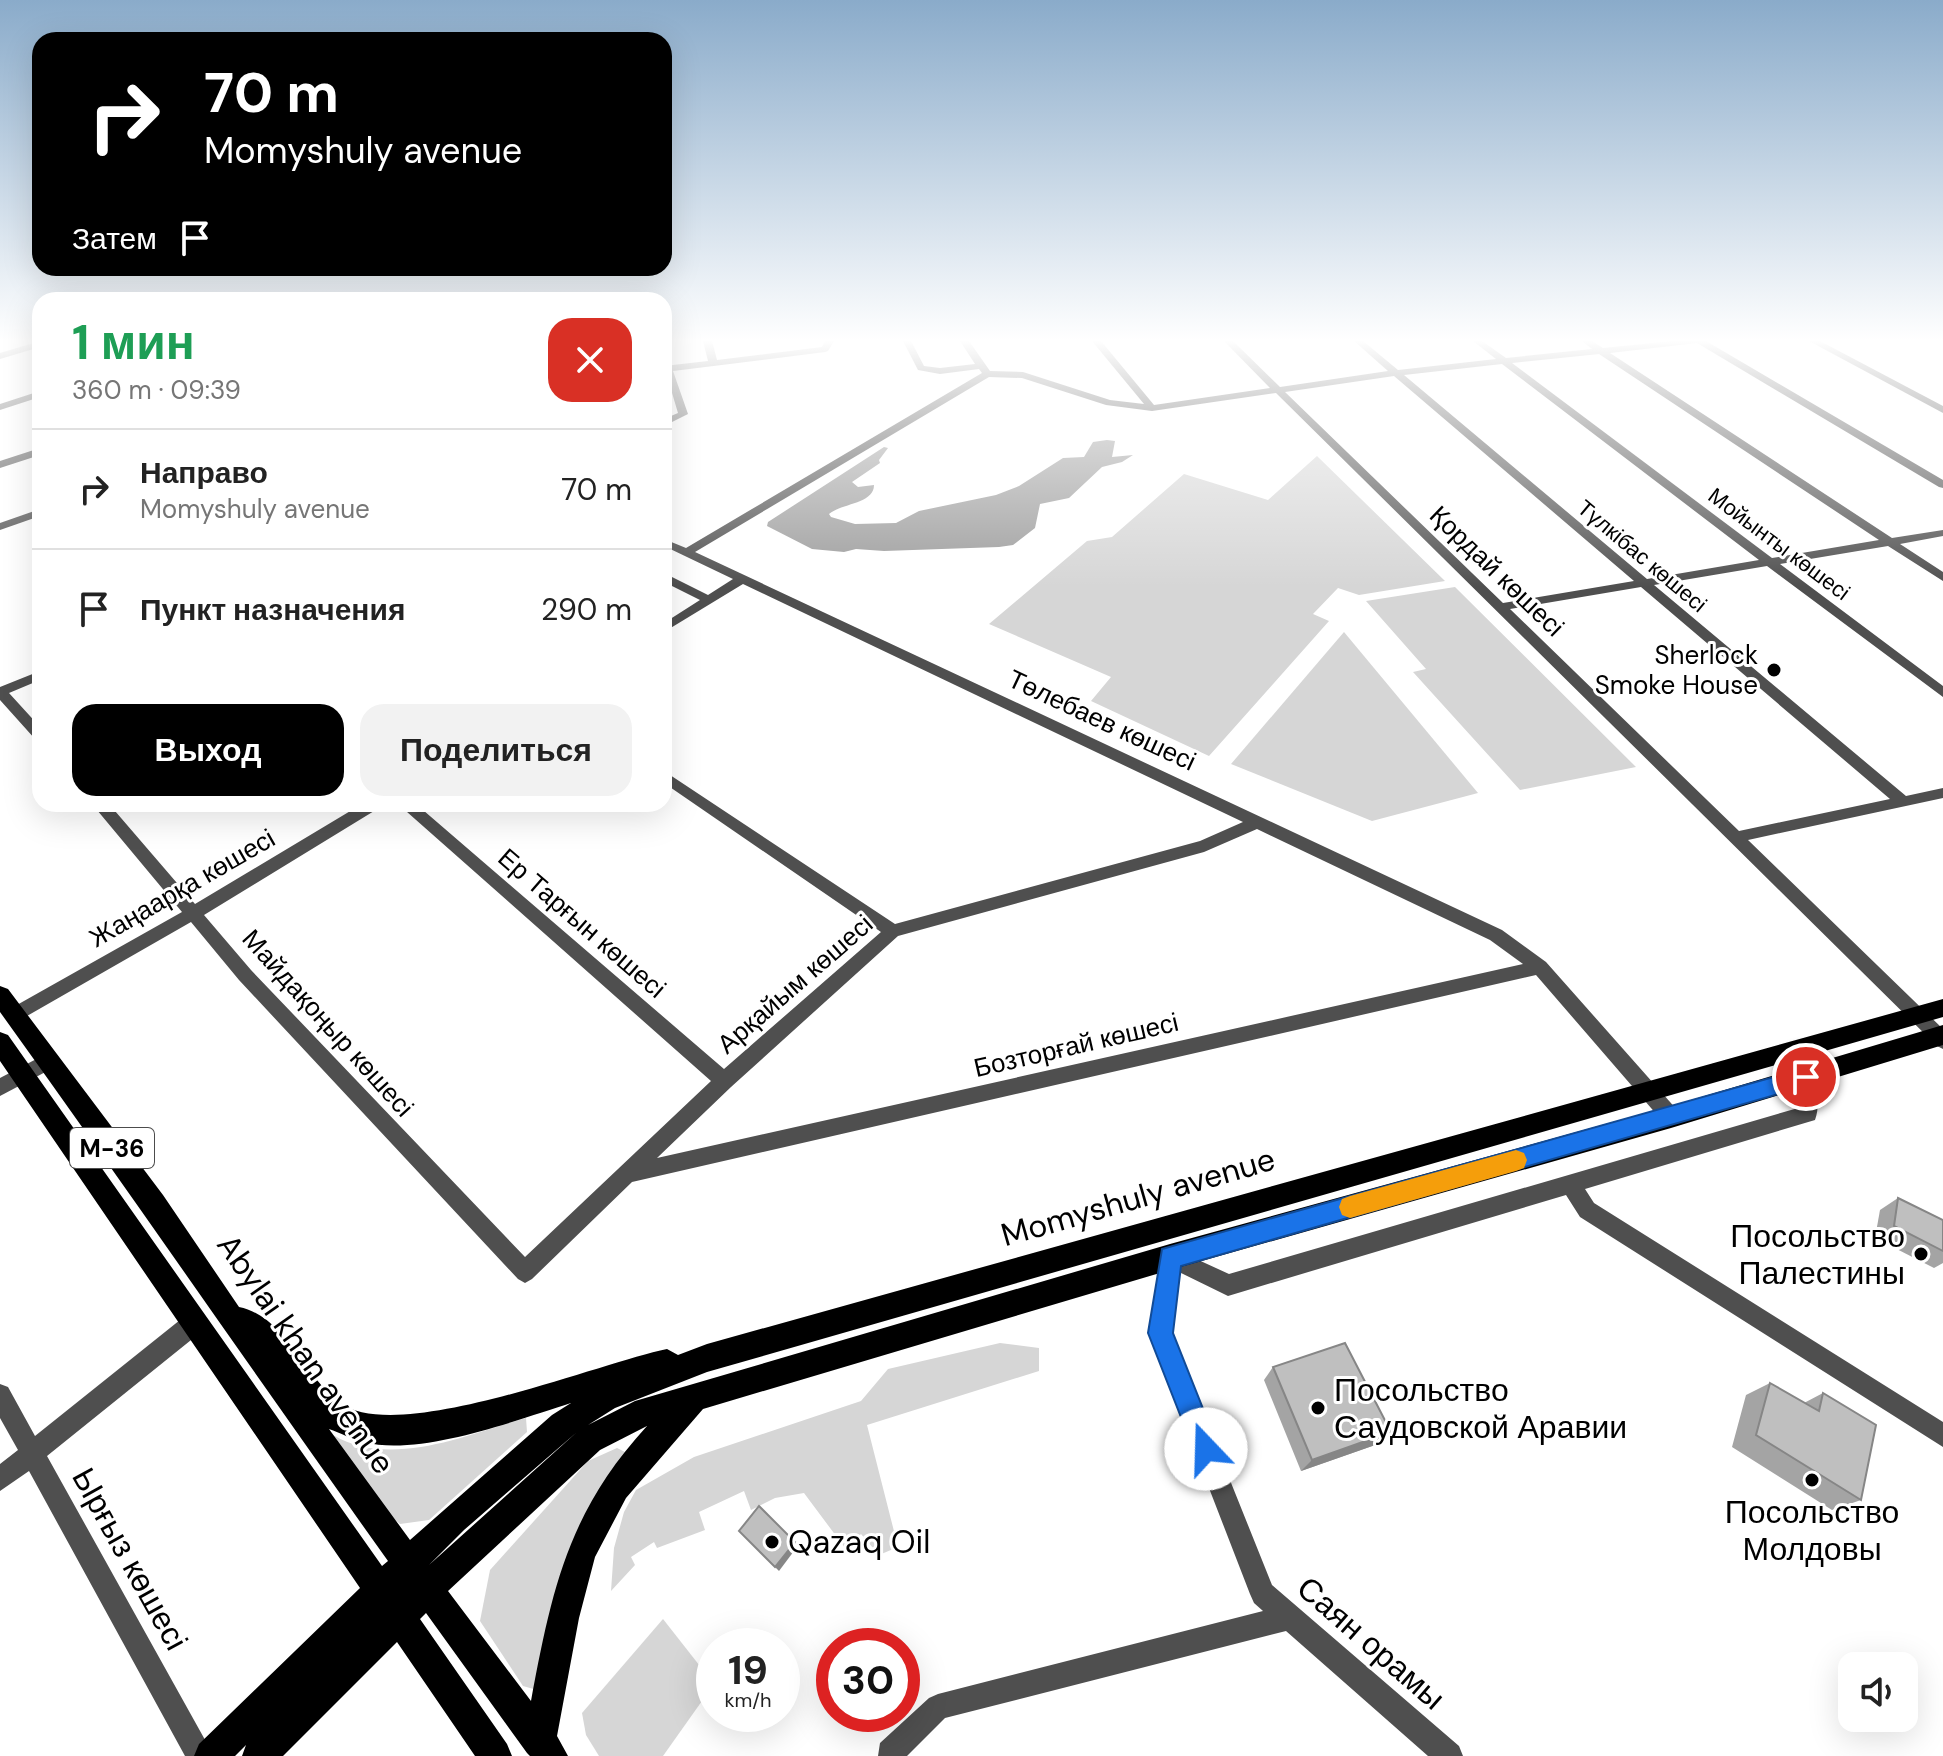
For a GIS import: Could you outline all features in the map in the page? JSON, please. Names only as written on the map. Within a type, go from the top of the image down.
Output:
[{"type":"main road","name":"Abylai khan avenue","points":[[7,1005],[46,1062],[154,1204],[220,1303],[417,1576],[545,1748]]},
{"type":"main road","name":"Momyshuly avenue","points":[[417,1576],[562,1425],[606,1397],[707,1358],[1943,1008]]},
{"type":"main road","points":[[211,1756],[417,1576],[590,1440],[635,1415],[1170,1257],[1671,1117],[1942,1037]]},
{"type":"main road","name":"M-36","points":[[0,1042],[11,1082],[193,1324],[495,1756]]},
{"type":"main road","points":[[220,1303],[275,1347],[330,1414],[356,1428],[392,1432],[423,1428],[525,1403],[655,1364],[707,1358]]},
{"type":"main road","points":[[545,1748],[566,1613],[592,1531],[606,1501],[696,1395]]},
{"type":"main road","points":[[259,1756],[389,1603]]},
{"type":"street","points":[[687,552],[898,423]]},
{"type":"street","name":"Қордай көшесі","points":[[1312,423],[1942,1037]]},
{"type":"street","name":"Түлкібас көшесі","points":[[1454,423],[1901,800]]},
{"type":"street","name":"Мойынты көшесі","points":[[1587,423],[1943,693]]},
{"type":"street","points":[[1710,423],[1943,577]]},
{"type":"street","points":[[1837,423],[1943,485]]},
{"type":"street","points":[[0,465],[32,454]]},
{"type":"street","points":[[0,527],[32,515]]},
{"type":"street","points":[[1499,607],[1943,533]]},
{"type":"street","name":"Төлебаев көшесі","points":[[672,545],[1496,935],[1540,967],[1671,1117]]},
{"type":"street","points":[[672,623],[741,580]]},
{"type":"street","points":[[672,581],[708,600]]},
{"type":"street","points":[[32,678],[0,692],[32,727]]},
{"type":"street","points":[[672,781],[893,931]]},
{"type":"street","points":[[1737,837],[1943,793]]},
{"type":"street","name":"Майдақоңыр көшесі","points":[[107,812],[195,912],[245,975],[525,1272]]},
{"type":"street","name":"Жаңаарқа көшесі","points":[[7,1005],[195,912],[361,812]]},
{"type":"street","name":"Ер Тарғын көшесі","points":[[415,812],[724,1081]]},
{"type":"street","name":"Арқайым көшесі","points":[[525,1272],[724,1081],[893,931],[1204,846],[1257,822]]},
{"type":"street","name":"Бозторғай көшесі","points":[[624,1175],[1540,967]]},
{"type":"street","points":[[11,1082],[46,1062]]},
{"type":"street","points":[[1170,1257],[1228,1285],[1808,1114],[1806,1077]]},
{"type":"street","points":[[1570,1184],[1587,1210],[1943,1435]]},
{"type":"street","name":"Саян орамы","points":[[1170,1257],[1160,1333],[1263,1594],[1449,1756]]},
{"type":"street","points":[[0,1479],[193,1324]]},
{"type":"street","name":"Ырғыз көшесі","points":[[0,1395],[200,1756]]},
{"type":"street","points":[[890,1753],[938,1707],[1289,1617]]},
{"type":"shaded area","points":[[1115,441],[1112,457],[1133,455],[1122,462],[1102,467],[1069,498],[1040,504],[1035,528],[1013,545],[884,551],[856,549],[844,552],[812,549],[767,526],[768,522],[884,447],[888,448],[880,463],[852,482],[858,487],[874,485],[873,491],[863,500],[835,510],[829,514],[831,517],[855,524],[896,523],[919,511],[996,495],[1019,486],[1063,458],[1084,457],[1093,442]]},
{"type":"shaded area","points":[[1317,456],[1445,581],[1359,595],[1338,588],[1313,614],[1329,621],[1209,756],[1091,701],[1111,677],[989,624],[1087,541],[1112,537],[1184,474],[1268,500]]},
{"type":"shaded area","points":[[1455,587],[1636,767],[1520,790],[1413,672],[1426,669],[1366,601]]},
{"type":"shaded area","points":[[1344,632],[1478,793],[1372,821],[1231,764]]},
{"type":"shaded area","points":[[1000,1343],[1039,1348],[1039,1371],[867,1425],[898,1547],[879,1555],[861,1534],[845,1548],[804,1493],[775,1498],[751,1510],[744,1491],[699,1512],[705,1530],[657,1548],[654,1542],[631,1557],[635,1565],[611,1591],[614,1548],[624,1512],[636,1490],[694,1457],[861,1401],[888,1369]]},
{"type":"shaded area","points":[[526,1418],[527,1432],[429,1520],[400,1524],[384,1510],[333,1435],[355,1445],[404,1449],[454,1440]]},
{"type":"shaded area","points":[[617,1448],[631,1455],[537,1690],[523,1686],[480,1621],[490,1570],[588,1461]]},
{"type":"shaded area","points":[[663,1619],[696,1661],[696,1709],[663,1756],[599,1756],[586,1735],[582,1713]]},
{"type":"building","points":[[1898,1198],[1943,1220],[1943,1251],[1894,1226]]},
{"type":"building","name":"Посольство Саудовской Аравии","points":[[1345,1343],[1391,1432],[1312,1460],[1273,1367]]},
{"type":"building","points":[[1770,1383],[1819,1411],[1823,1393],[1876,1425],[1861,1500],[1756,1435]]},
{"type":"building","name":"Qazaq Oil","points":[[759,1506],[795,1542],[775,1567],[739,1531]]},
{"type":"slow traffic","points":[[1350,1207],[1516,1160]]},
{"type":"place","name":"Sherlock Smoke House","points":[[1774,670]]},
{"type":"place","name":"Посольство Палестины","points":[[1921,1254]]},
{"type":"place","name":"Посольство Саудовской Аравии","points":[[1318,1408]]},
{"type":"place","name":"Посольство Молдовы","points":[[1812,1480]]},
{"type":"place","name":"Qazaq Oil","points":[[772,1542]]},
{"type":"route","points":[[1206,1449],[1160,1333],[1170,1257],[1806,1077]]}]
